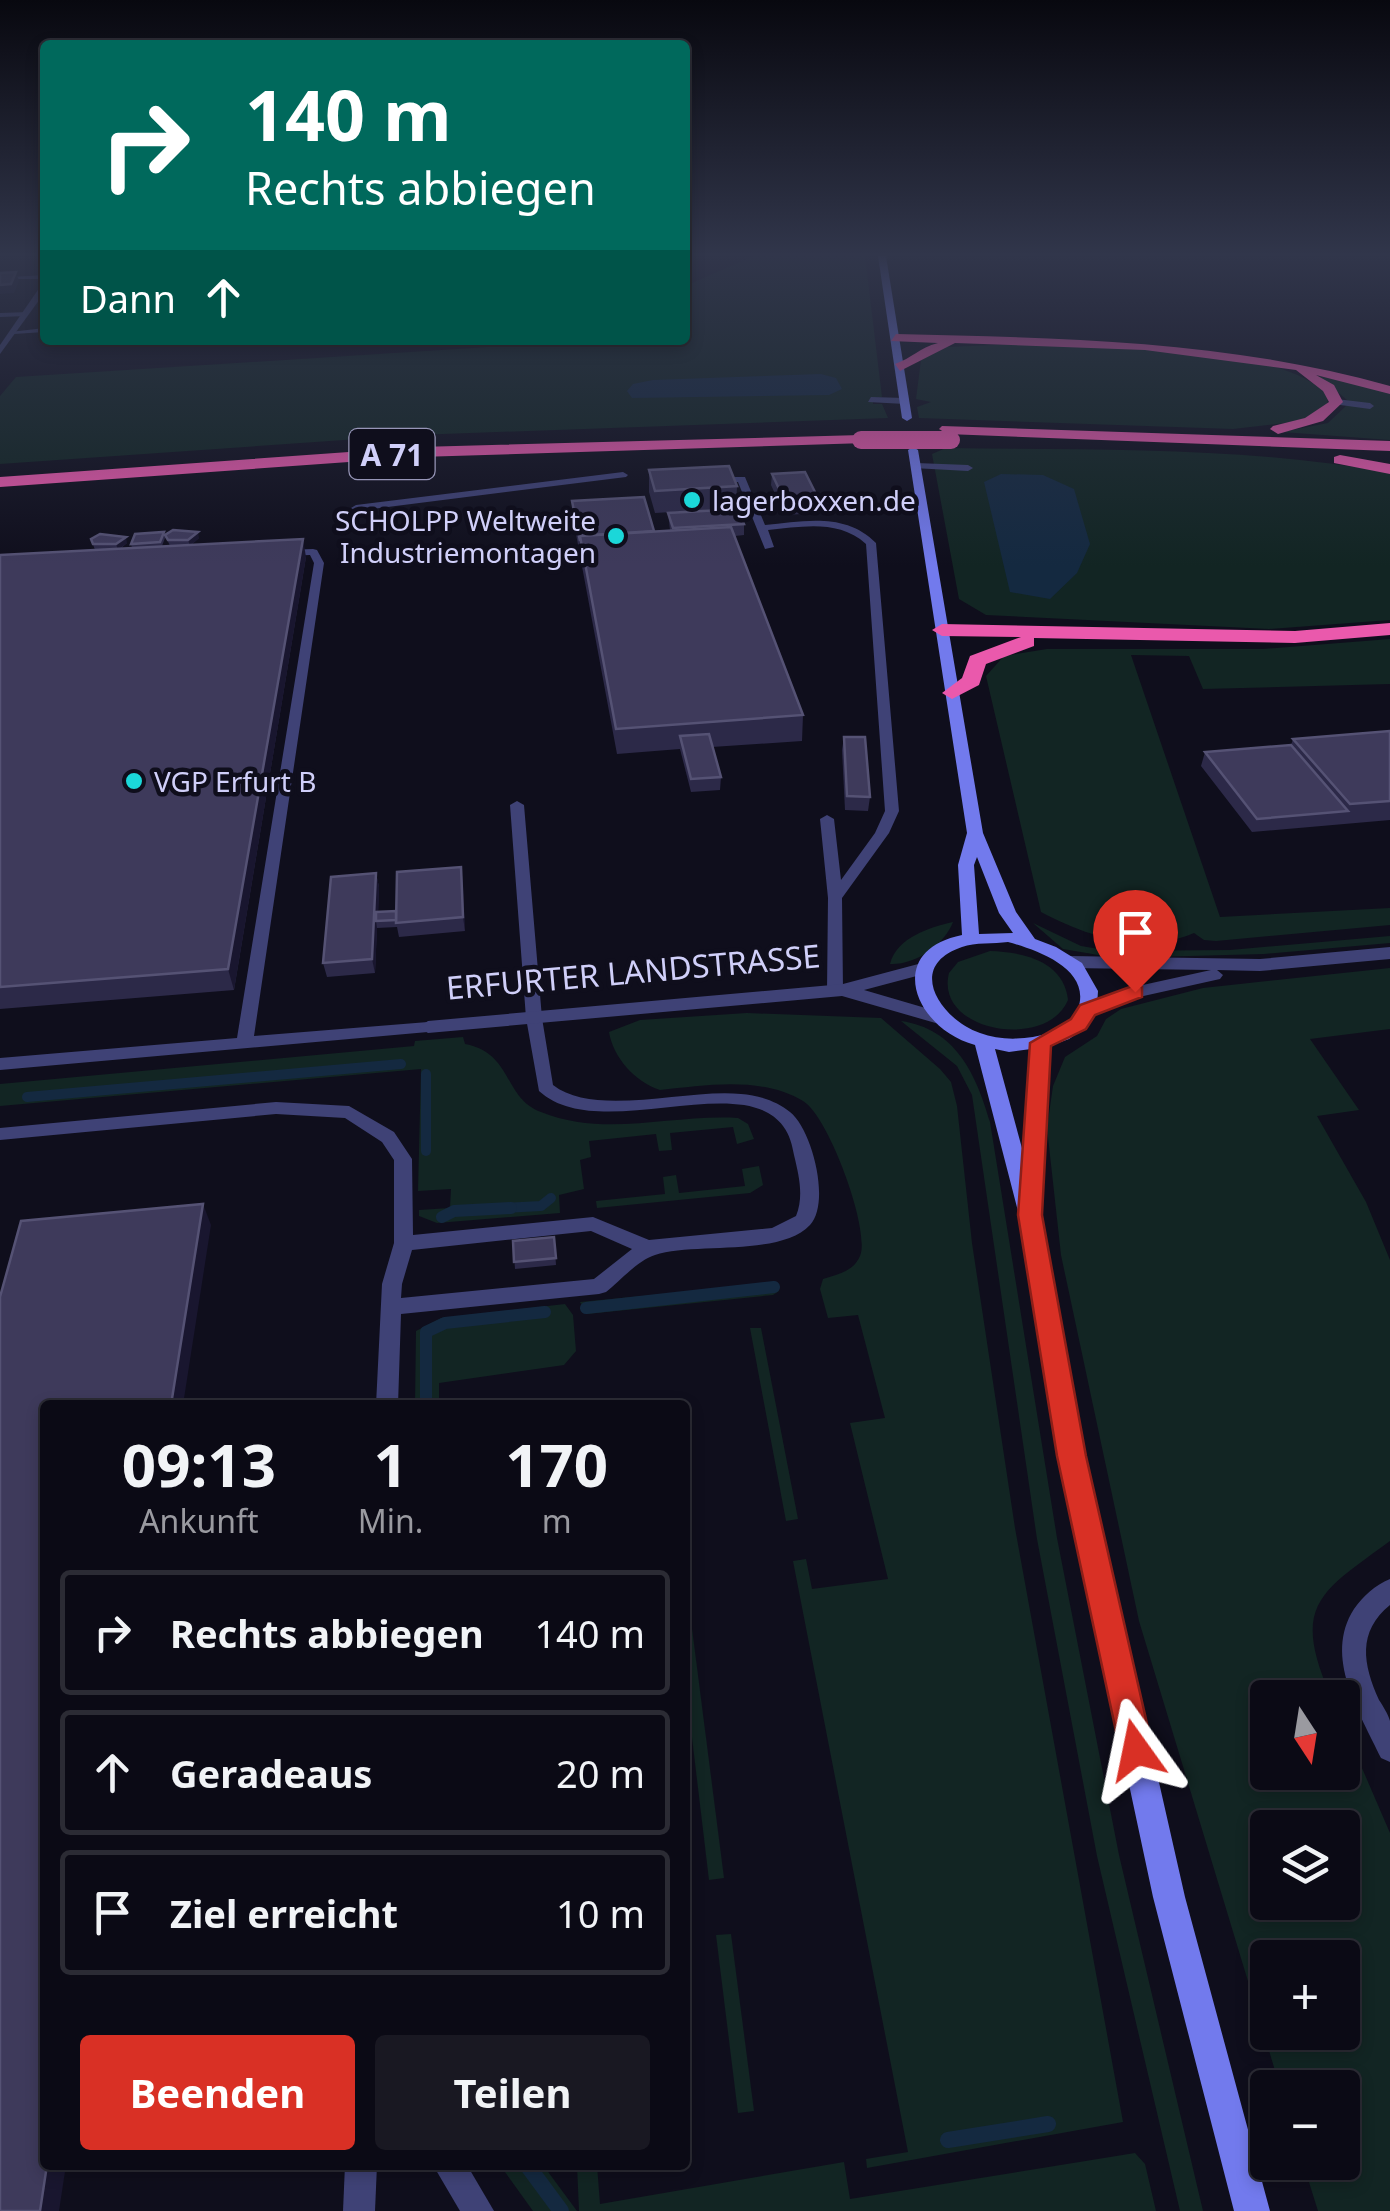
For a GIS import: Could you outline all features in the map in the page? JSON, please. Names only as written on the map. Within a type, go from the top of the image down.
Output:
[{"type":"highway","points":[[900,368],[913,359]]},
{"type":"highway","points":[[1208,436],[1298,426],[1329,413],[1336,402],[1317,379],[1260,359]]},
{"type":"highway","points":[[1264,359],[1390,390]]},
{"type":"highway","name":"A 71","points":[[0,482],[438,451],[860,434]]},
{"type":"highway","name":"A 71","points":[[949,434],[1390,456]]},
{"type":"highway","name":"A 71","points":[[0,470],[420,441],[949,434],[1208,436],[1390,446]]},
{"type":"highway","points":[[1278,450],[1390,469]]},
{"type":"highway","points":[[942,630],[1295,638],[1390,629]]},
{"type":"highway","points":[[952,692],[972,681],[977,660],[987,654],[1059,634]]},
{"type":"main road","points":[[899,359],[907,418]]},
{"type":"main road","points":[[913,450],[974,833],[1008,913],[1028,942]]},
{"type":"main road","points":[[971,938],[966,864],[974,833]]},
{"type":"main road","points":[[971,938],[1028,942],[1069,962],[1086,984],[1087,1010],[1078,1024],[1040,1043],[983,1040],[938,1018],[925,1002],[919,986],[922,969],[940,950],[971,938]]},
{"type":"main road","points":[[983,1040],[1030,1215],[1072,1456],[1168,1897],[1252,2211]]},
{"type":"main road","points":[[1030,1215],[1040,1043]]},
{"type":"street","points":[[1087,1010],[1135,992],[1260,966],[1390,953]]},
{"type":"street","points":[[1069,962],[1260,966]]},
{"type":"street","name":"ERFURTER LANDSTRASSE","points":[[428,1027],[839,991],[922,969]]},
{"type":"street","name":"ERFURTER LANDSTRASSE","points":[[839,991],[938,1018]]},
{"type":"lane","points":[[871,400],[905,401]]},
{"type":"lane","points":[[1336,402],[1370,406]]},
{"type":"lane","points":[[916,466],[968,468]]},
{"type":"lane","points":[[356,508],[623,475]]},
{"type":"lane","points":[[703,480],[742,478],[768,547]]},
{"type":"lane","points":[[761,528],[835,524],[864,535],[871,544],[892,811],[882,834],[835,898]]},
{"type":"lane","points":[[245,1043],[319,564],[313,552],[274,554]]},
{"type":"lane","points":[[404,1243],[593,1224],[648,1248],[775,1234],[803,1222],[811,1202],[795,1130],[772,1108],[742,1099],[616,1108],[562,1100],[546,1087],[534,1018],[518,805]]},
{"type":"lane","points":[[827,820],[839,991]]},
{"type":"lane","points":[[0,1064],[428,1027]]},
{"type":"lane","points":[[0,1134],[276,1108],[349,1112],[388,1137],[404,1159],[404,1243],[392,1284],[388,1400]]},
{"type":"lane","points":[[391,1307],[599,1286],[648,1248]]},
{"type":"lane","points":[[1390,1590],[1372,1601],[1356,1622],[1352,1655],[1390,1749]]},
{"type":"lane","points":[[359,2211],[361,2170]]},
{"type":"lane","points":[[452,2170],[478,2211]]},
{"type":"green space","points":[[297,359],[877,359],[882,397],[873,398],[873,404],[882,404],[888,418],[416,435],[0,464],[0,396],[16,377]]},
{"type":"green space","points":[[1240,359],[1303,378],[1328,396],[1327,407],[1302,421],[1233,429],[919,418],[917,407],[931,402],[916,399],[921,360]]},
{"type":"green space","points":[[1319,376],[1390,391],[1390,440],[1282,432],[1328,423],[1346,406],[1354,406]]},
{"type":"green space","points":[[946,448],[1225,454],[1390,473],[1390,620],[1269,629],[986,615],[959,599],[932,454]]},
{"type":"green space","points":[[1390,639],[1390,684],[1203,689],[1189,656],[1131,655],[1220,917],[1390,908],[1390,925],[1216,941],[1204,940],[1194,933],[1155,943],[1135,943],[1078,929],[1041,912],[986,676],[1004,656],[1047,649],[1263,649]]},
{"type":"green space","points":[[953,922],[928,952],[910,961],[890,964],[907,941]]},
{"type":"green space","points":[[1033,923],[1081,946],[1111,951],[1230,950],[1390,936],[1390,943],[1264,954],[1116,958],[1063,949]]},
{"type":"green space","points":[[990,951],[1040,961],[1059,976],[1068,1000],[1056,1016],[1038,1026],[995,1028],[958,1009],[949,993],[949,973],[958,962]]},
{"type":"green space","points":[[1390,968],[1390,1029],[1310,1039],[1359,1110],[1317,1116],[1366,1202],[1390,1260],[1390,1541],[1345,1574],[1319,1604],[1313,1621],[1313,1641],[1324,1680],[1250,1680],[1250,1790],[1360,1790],[1360,1763],[1390,1833],[1390,2211],[1318,2211],[1308,2180],[1360,2180],[1360,2070],[1275,2070],[1269,2050],[1360,2050],[1360,1940],[1250,1940],[1250,1988],[1139,1621],[1061,1255],[1047,1128],[1053,1086],[1065,1057],[1097,1036],[1106,1019],[1121,1009],[1203,988]]},
{"type":"green space","points":[[747,1013],[881,1018],[951,1082],[1015,1528],[1123,2122],[867,2168],[866,2159],[908,2152],[793,1561],[806,1559],[812,1589],[888,1579],[850,1423],[885,1418],[858,1315],[828,1318],[820,1289],[823,1279],[844,1272],[860,1256],[859,1223],[835,1149],[824,1127],[803,1101],[752,1085],[660,1090],[627,1067],[609,1032],[640,1020]]},
{"type":"green space","points":[[901,1021],[936,1033],[950,1044],[970,1071],[990,1122],[1057,1538],[1119,1855],[1203,2211],[1180,2211],[1097,1856],[1037,1539],[972,1095],[957,1066]]},
{"type":"green space","points":[[463,1037],[465,1044],[492,1056],[520,1097],[541,1112],[565,1120],[614,1124],[738,1118],[748,1124],[754,1139],[737,1144],[733,1127],[670,1133],[672,1150],[659,1151],[656,1134],[589,1141],[591,1157],[580,1160],[584,1189],[559,1195],[560,1213],[437,1223],[419,1216],[419,1210],[450,1208],[451,1189],[418,1191],[421,1069],[0,1106],[0,1084],[414,1046],[415,1041]]},
{"type":"green space","points":[[759,1166],[763,1185],[750,1193],[597,1208],[596,1201],[665,1194],[663,1177],[676,1175],[679,1193],[745,1186],[742,1169]]},
{"type":"green space","points":[[777,1283],[779,1291],[773,1295],[587,1314],[580,1302]]},
{"type":"green space","points":[[565,1304],[573,1315],[576,1351],[564,1365],[439,1383],[439,1400],[415,1400],[416,1331],[441,1318]]},
{"type":"green space","points":[[750,1328],[761,1328],[798,1519],[786,1521]]},
{"type":"green space","points":[[690,1613],[724,1878],[709,1880],[690,1721]]},
{"type":"green space","points":[[731,1934],[754,2111],[738,2113],[716,1935]]},
{"type":"green space","points":[[1135,2153],[1145,2164],[1156,2211],[579,2211],[577,2170],[597,2170],[600,2204],[844,2162],[850,2199]]},
{"type":"green space","points":[[504,2170],[547,2170],[577,2211],[533,2211]]},
{"type":"water","points":[[821,374],[836,378],[842,389],[829,395],[632,398],[627,391],[633,384],[653,380]]},
{"type":"water","points":[[1001,474],[1043,475],[1074,489],[1090,544],[1077,573],[1050,599],[1010,592],[984,482]]},
{"type":"building","points":[[729,466],[737,486],[655,491],[649,470]]},
{"type":"building","points":[[805,472],[820,502],[786,504],[772,474]]},
{"type":"building","points":[[644,497],[654,531],[580,536],[580,541],[572,501]]},
{"type":"building","points":[[738,509],[744,524],[673,528],[668,513]]},
{"type":"building","points":[[731,527],[803,715],[616,729],[580,536]]},
{"type":"building","points":[[173,530],[198,532],[188,540],[168,540],[165,535]]},
{"type":"building","points":[[164,532],[160,542],[131,544],[135,534]]},
{"type":"building","points":[[100,534],[126,537],[116,544],[93,544],[91,539]]},
{"type":"building","name":"VGP Erfurt B","points":[[303,539],[228,969],[0,987],[0,555]]},
{"type":"building","points":[[1390,731],[1390,801],[1350,804],[1293,739]]},
{"type":"building","points":[[709,734],[721,777],[691,779],[680,736]]},
{"type":"building","points":[[844,737],[865,737],[870,797],[847,796]]},
{"type":"building","points":[[1291,745],[1348,811],[1257,819],[1205,752]]},
{"type":"building","points":[[461,867],[463,917],[396,923],[397,872]]},
{"type":"building","points":[[376,873],[372,959],[323,963],[331,877]]},
{"type":"building","points":[[396,911],[396,920],[376,921],[376,912]]},
{"type":"building","points":[[203,1204],[172,1400],[40,1400],[40,2170],[46,2170],[40,2211],[0,2211],[0,1297],[21,1221]]},
{"type":"building","points":[[554,1237],[556,1258],[514,1262],[513,1241]]},
{"type":"waterway","points":[[27,1097],[401,1064]]},
{"type":"waterway","points":[[426,1074],[426,1151]]},
{"type":"waterway","points":[[467,1210],[541,1206],[551,1198]]},
{"type":"waterway","points":[[442,1217],[454,1211],[511,1208]]},
{"type":"waterway","points":[[586,1308],[774,1287]]},
{"type":"waterway","points":[[426,1400],[426,1332],[445,1323],[545,1312]]},
{"type":"waterway","points":[[948,2140],[1048,2124]]},
{"type":"waterway","points":[[531,2170],[561,2211]]},
{"type":"place","name":"lagerboxxen.de","points":[[692,500]]},
{"type":"place","name":"SCHOLPP Weltweite Industriemontagen","points":[[616,536]]},
{"type":"place","name":"VGP Erfurt B","points":[[134,781]]},
{"type":"route","points":[[1135,992],[1087,1010],[1078,1024],[1062,1036],[1040,1043],[1030,1215],[1072,1456],[1136,1750]]}]
